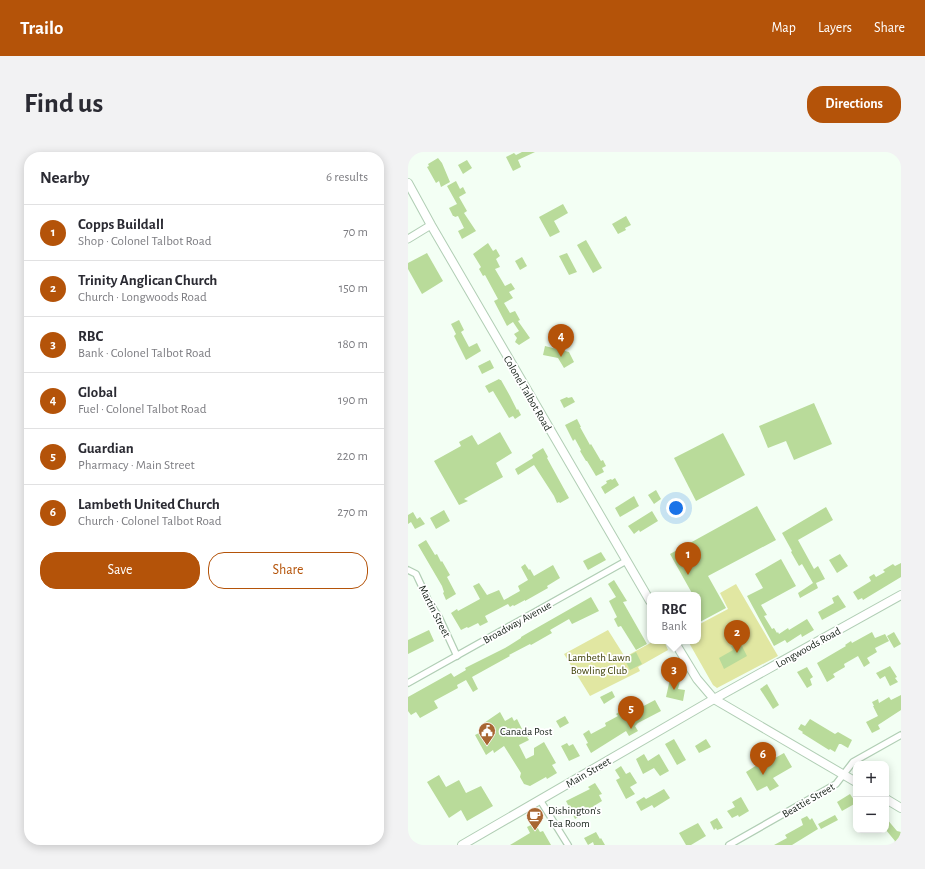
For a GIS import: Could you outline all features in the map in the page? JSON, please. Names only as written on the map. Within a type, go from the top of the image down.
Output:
[{"type":"main road","name":"Colonel Talbot Road","points":[[408,183],[647,596]]},
{"type":"main road","name":"Longwoods Road","points":[[714,699],[901,595]]},
{"type":"main road","points":[[676,644],[697,679],[714,699],[853,780]]},
{"type":"main road","name":"Main Street","points":[[462,845],[714,699]]},
{"type":"main road","points":[[889,801],[901,808]]},
{"type":"street","points":[[408,239],[431,225]]},
{"type":"street","name":"Broadway Avenue","points":[[408,683],[626,562]]},
{"type":"street","name":"Martin Street","points":[[408,570],[416,574],[429,602],[439,617],[457,656]]},
{"type":"street","name":"Beattie Street","points":[[729,845],[836,784],[853,762],[901,735]]},
{"type":"street","points":[[540,800],[568,845]]},
{"type":"green space","points":[[736,584],[778,656],[717,688],[713,685],[690,644],[701,644],[701,623],[728,609],[720,593]]},
{"type":"green space","name":"Lambeth Lawn Bowling Club","points":[[608,630],[625,657],[649,644],[665,644],[668,650],[638,667],[640,671],[590,696],[564,654]]},
{"type":"building","points":[[522,152],[535,152],[518,160],[521,167],[513,171],[506,157],[514,153],[516,155]]},
{"type":"building","points":[[438,158],[442,163],[450,182],[441,187],[439,181],[436,183],[427,167],[429,166],[428,164]]},
{"type":"building","points":[[467,160],[472,168],[463,174],[458,165]]},
{"type":"building","points":[[456,181],[460,189],[463,187],[466,193],[459,197],[467,211],[464,213],[476,231],[462,239],[458,231],[464,228],[458,216],[453,216],[449,208],[457,204],[447,186]]},
{"type":"building","points":[[563,204],[568,213],[554,221],[560,232],[550,237],[539,217]]},
{"type":"building","points":[[626,216],[631,225],[625,228],[626,230],[618,234],[612,224]]},
{"type":"building","points":[[586,240],[602,268],[593,273],[577,245]]},
{"type":"building","points":[[488,243],[493,251],[496,249],[500,256],[496,259],[500,267],[495,269],[505,286],[511,283],[515,289],[509,292],[513,298],[504,303],[510,313],[515,311],[520,320],[518,321],[530,338],[519,345],[515,342],[517,338],[514,334],[519,331],[513,322],[507,326],[494,301],[498,299],[485,275],[483,276],[479,269],[481,267],[473,254]]},
{"type":"building","points":[[427,253],[443,281],[422,294],[408,269],[408,263]]},
{"type":"building","points":[[567,253],[577,272],[569,275],[559,256]]},
{"type":"building","points":[[522,257],[527,266],[520,270],[515,261]]},
{"type":"building","points":[[459,320],[464,330],[461,332],[469,347],[477,343],[481,351],[466,360],[454,336],[456,334],[451,324]]},
{"type":"building","points":[[545,346],[569,352],[574,362],[564,368],[558,358],[543,355]]},
{"type":"building","points":[[490,360],[494,368],[482,374],[478,366]]},
{"type":"building","points":[[499,379],[521,415],[515,419],[513,416],[509,418],[493,391],[489,393],[485,386]]},
{"type":"building","points":[[567,397],[572,397],[575,402],[564,408],[560,400]]},
{"type":"building","points":[[814,403],[832,444],[794,460],[786,441],[768,448],[759,426]]},
{"type":"building","points":[[577,419],[590,445],[591,444],[601,461],[603,460],[606,466],[602,468],[604,472],[596,476],[580,451],[581,450],[575,439],[573,441],[565,425]]},
{"type":"building","points":[[500,432],[512,453],[496,463],[503,477],[464,499],[468,501],[459,505],[434,461],[461,446],[459,442],[472,435],[478,445]]},
{"type":"building","points":[[723,433],[745,475],[696,501],[674,458]]},
{"type":"building","points":[[543,448],[569,498],[560,503],[557,503],[534,465],[518,475],[515,469],[533,458],[532,455]]},
{"type":"building","points":[[615,478],[619,485],[605,494],[601,487],[607,483],[606,481]]},
{"type":"building","points":[[656,490],[661,499],[654,504],[648,495]]},
{"type":"building","points":[[634,496],[639,506],[620,517],[615,508]]},
{"type":"building","points":[[757,506],[776,540],[708,576],[726,608],[701,621],[701,592],[691,592],[670,554]]},
{"type":"building","points":[[826,507],[833,520],[798,540],[814,569],[818,566],[825,579],[816,583],[818,588],[800,598],[798,593],[813,583],[802,564],[799,566],[782,533]]},
{"type":"building","points":[[444,510],[450,521],[436,529],[430,518]]},
{"type":"building","points":[[652,511],[658,521],[634,534],[628,526]]},
{"type":"building","points":[[413,512],[417,519],[420,517],[425,524],[415,529],[411,522],[408,524],[408,515]]},
{"type":"building","points":[[426,540],[435,555],[437,554],[441,562],[442,561],[450,575],[447,577],[456,594],[446,600],[442,586],[418,545]]},
{"type":"building","points":[[601,552],[606,560],[588,570],[583,561]]},
{"type":"building","points":[[840,554],[848,566],[837,573],[829,560]]},
{"type":"building","points":[[781,559],[796,586],[761,605],[767,615],[764,616],[772,629],[774,628],[779,634],[807,619],[814,630],[802,637],[801,634],[787,643],[785,640],[774,646],[747,596],[763,588],[755,574]]},
{"type":"building","points":[[901,563],[901,577],[863,600],[862,598],[858,600],[853,592],[871,581],[869,577],[874,574],[876,577],[885,572],[883,570],[893,564],[895,566]]},
{"type":"building","points":[[525,564],[534,576],[553,565],[560,578],[547,586],[548,588],[525,601],[510,607],[508,604],[485,616],[488,622],[480,626],[478,623],[461,630],[451,613],[457,609],[458,611],[480,599],[473,586],[479,583],[487,595],[499,590],[504,600],[520,591],[518,586],[528,580],[521,567]]},
{"type":"building","points":[[614,580],[627,601],[623,602],[647,644],[636,650],[621,626],[618,627],[614,619],[617,617],[609,601],[616,597],[608,584]]},
{"type":"building","points":[[838,595],[846,607],[822,620],[818,612],[834,603],[832,598]]},
{"type":"building","points":[[591,597],[599,611],[572,624],[569,619],[550,630],[552,633],[509,655],[510,656],[472,677],[478,689],[473,692],[466,680],[457,685],[458,688],[434,701],[438,708],[420,718],[416,712],[411,715],[408,711],[408,697],[451,673],[454,677],[466,670],[465,668],[505,648],[526,634]]},
{"type":"building","points":[[429,630],[434,641],[408,654],[408,640]]},
{"type":"building","points":[[872,632],[875,638],[885,634],[889,641],[875,648],[877,652],[867,658],[870,663],[864,667],[858,656],[844,664],[845,667],[833,674],[835,677],[827,682],[817,663],[846,646],[845,645],[851,641],[852,643]]},
{"type":"building","points":[[894,632],[901,644],[894,648],[887,636]]},
{"type":"building","points":[[740,642],[747,656],[724,669],[719,658],[733,650],[731,646]]},
{"type":"building","points":[[636,652],[642,664],[630,670],[624,658]]},
{"type":"building","points":[[890,666],[897,677],[895,678],[898,682],[890,686],[885,676],[880,679],[876,673]]},
{"type":"building","points":[[807,667],[813,677],[810,679],[812,685],[807,688],[797,672]]},
{"type":"building","points":[[670,679],[680,681],[678,689],[685,690],[683,701],[666,697]]},
{"type":"building","points":[[767,684],[779,705],[773,709],[760,689]]},
{"type":"building","points":[[612,691],[615,697],[604,704],[600,697]]},
{"type":"building","points":[[901,695],[901,710],[878,725],[880,729],[872,733],[866,722],[878,716],[872,702],[878,699],[879,703],[889,697],[891,700]]},
{"type":"building","points":[[655,700],[661,711],[638,723],[635,726],[638,731],[629,736],[626,731],[591,753],[583,734],[589,730],[591,734],[606,726],[605,723],[618,716],[616,714],[624,709],[625,711],[632,707],[634,711]]},
{"type":"building","points":[[500,712],[505,721],[512,717],[514,721],[517,719],[524,733],[526,732],[529,737],[527,737],[529,740],[519,745],[526,759],[534,755],[534,748],[544,742],[556,763],[552,765],[557,773],[530,786],[524,784],[520,777],[521,773],[504,746],[494,753],[493,750],[486,755],[475,735],[485,730],[481,725]]},
{"type":"building","points":[[565,716],[569,723],[560,728],[556,721]]},
{"type":"building","points":[[810,719],[835,734],[838,732],[852,740],[848,748],[839,744],[835,752],[830,749],[829,750],[802,733],[803,732],[798,729],[801,724],[805,726]]},
{"type":"building","points":[[674,739],[686,760],[677,765],[665,744]]},
{"type":"building","points":[[706,739],[711,747],[699,753],[695,746]]},
{"type":"building","points":[[567,743],[569,746],[573,744],[580,756],[569,761],[561,746]]},
{"type":"building","points":[[784,753],[792,767],[773,778],[779,786],[770,791],[767,786],[757,791],[746,772],[757,765],[756,763],[764,759],[766,763]]},
{"type":"building","points":[[644,754],[648,761],[659,754],[669,771],[660,776],[654,768],[643,774],[636,759]]},
{"type":"building","points":[[621,766],[626,774],[630,772],[637,783],[630,787],[635,794],[626,799],[616,780],[620,778],[615,770]]},
{"type":"building","points":[[439,775],[446,787],[459,780],[466,793],[481,786],[493,806],[467,821],[461,810],[449,818],[427,782]]},
{"type":"building","points":[[595,783],[602,794],[599,795],[602,801],[575,819],[566,801],[590,789],[588,787]]},
{"type":"building","points":[[664,789],[670,798],[654,808],[652,805],[641,811],[636,802],[644,797],[646,799]]},
{"type":"building","points":[[850,794],[853,798],[853,805],[842,811],[837,802]]},
{"type":"building","points":[[741,797],[749,811],[739,817],[738,815],[732,818],[727,811],[735,807],[732,802]]},
{"type":"building","points":[[835,815],[838,820],[821,829],[818,824]]},
{"type":"building","points":[[807,816],[810,820],[812,818],[818,829],[792,845],[774,845],[787,838],[785,835],[803,825],[801,819]]},
{"type":"building","points":[[717,818],[723,828],[717,830],[716,828],[714,830],[710,822]]},
{"type":"building","points":[[889,822],[897,831],[901,832],[901,845],[894,843],[895,841],[888,833]]},
{"type":"building","points":[[535,823],[540,832],[543,831],[551,845],[510,845],[530,833],[527,827]]},
{"type":"building","points":[[698,823],[706,836],[691,845],[686,845],[679,833]]},
{"type":"building","points":[[596,832],[605,845],[594,845],[593,842],[588,845],[584,838]]},
{"type":"place","name":"Global","points":[[561,357]]},
{"type":"place","name":"Copps Buildall","points":[[688,575]]},
{"type":"place","name":"Trinity Anglican Church","points":[[737,653]]},
{"type":"place","name":"RBC","points":[[674,690]]},
{"type":"place","name":"Guardian","points":[[631,729]]},
{"type":"place","name":"Canada Post","points":[[487,746]]},
{"type":"place","name":"Lambeth United Church","points":[[763,775]]},
{"type":"place","name":"Dishington's Tea Room","points":[[535,831]]}]
